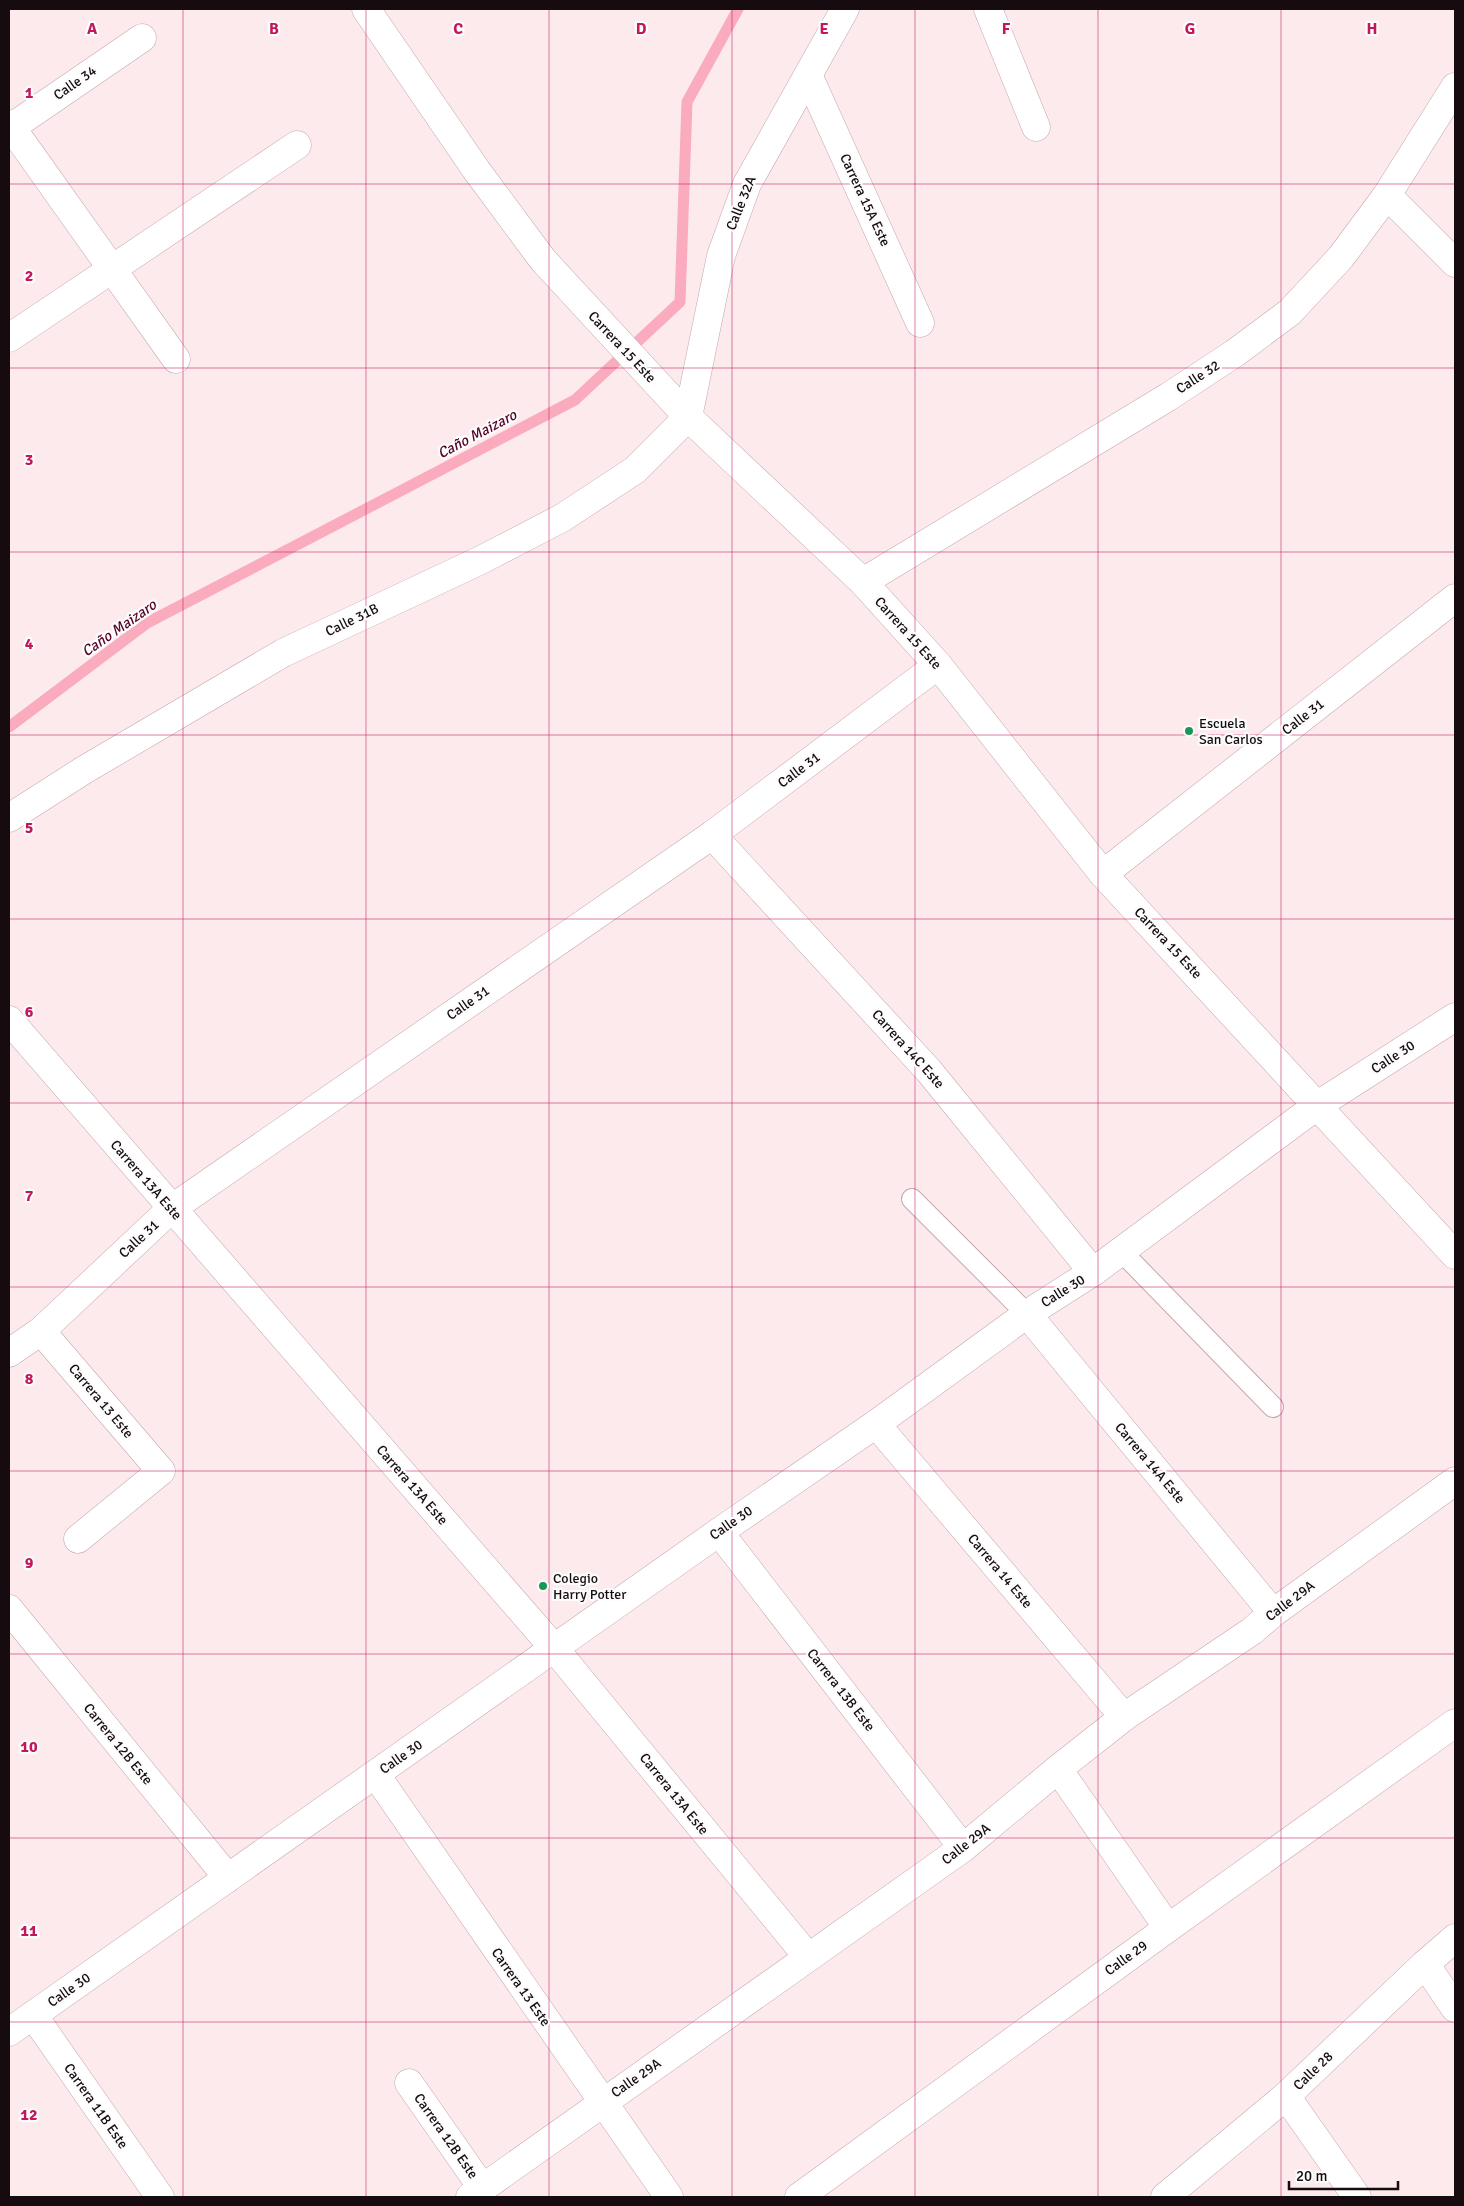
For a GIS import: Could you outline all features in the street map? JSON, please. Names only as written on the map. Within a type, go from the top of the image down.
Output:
[{"type":"street","name":"Carrera 15 Este","points":[[366,9],[477,171],[544,260],[637,364],[688,417],[863,582],[938,665],[1103,874],[1455,1255]]},
{"type":"street","name":"Calle 32A","points":[[688,417],[721,256],[743,193],[845,9]]},
{"type":"street","points":[[988,9],[1036,127]]},
{"type":"street","name":"Calle 34","points":[[10,127],[142,38]]},
{"type":"street","name":"Carrera 15A Este","points":[[808,77],[920,323]]},
{"type":"street","name":"Calle 32","points":[[863,582],[1168,397],[1251,342],[1290,312],[1341,257],[1387,195],[1455,87]]},
{"type":"street","points":[[10,127],[113,268],[176,359]]},
{"type":"street","points":[[9,338],[297,145]]},
{"type":"street","points":[[1387,195],[1455,263]]},
{"type":"street","name":"Calle 31B","points":[[9,818],[91,765],[284,653],[481,560],[562,518],[635,470],[688,417]]},
{"type":"street","name":"Calle 31","points":[[1103,874],[1455,598]]},
{"type":"street","name":"Calle 31","points":[[9,1353],[42,1331],[171,1209],[712,835],[938,665]]},
{"type":"street","name":"Carrera 14C Este","points":[[712,835],[929,1071],[1093,1272]]},
{"type":"street","name":"Calle 30","points":[[9,2032],[718,1532],[876,1424],[1027,1314],[1093,1272],[1318,1105],[1455,1017]]},
{"type":"street","name":"Carrera 13A Este","points":[[9,1020],[171,1209],[554,1648],[808,1957]]},
{"type":"street","name":"Carrera 14A Este","points":[[1027,1314],[1273,1613]]},
{"type":"street","name":"Carrera 13 Este","points":[[42,1331],[161,1471],[78,1538]]},
{"type":"street","name":"Carrera 14 Este","points":[[876,1424],[1124,1717]]},
{"type":"street","name":"Calle 29A","points":[[477,2193],[601,2102],[963,1848],[1058,1768],[1124,1717],[1252,1631],[1273,1613],[1455,1481]]},
{"type":"street","name":"Carrera 13B Este","points":[[718,1532],[963,1848]]},
{"type":"street","name":"Carrera 12B Este","points":[[9,1609],[228,1878]]},
{"type":"street","name":"Calle 29","points":[[799,2197],[1168,1928],[1455,1723]]},
{"type":"street","points":[[1058,1768],[1168,1928]]},
{"type":"street","name":"Carrera 13 Este","points":[[376,1775],[601,2102],[669,2197]]},
{"type":"street","name":"Calle 28","points":[[1165,2197],[1286,2096],[1455,1938]]},
{"type":"street","points":[[1425,1964],[1455,2008]]},
{"type":"street","name":"Carrera 11B Este","points":[[33,2015],[160,2197]]},
{"type":"street","name":"Carrera 12B Este","points":[[409,2083],[477,2193]]},
{"type":"street","points":[[1286,2096],[1357,2197]]},
{"type":"lane","points":[[912,1199],[1027,1314]]},
{"type":"lane","points":[[1121,1251],[1272,1406]]},
{"type":"waterway","name":"Caño Maizaro","points":[[9,727],[147,623],[575,400],[680,302],[687,102],[738,9]]},
{"type":"place","name":"Escuela San Carlos","points":[[1189,731]]},
{"type":"place","name":"Colegio Harry Potter","points":[[543,1586]]}]
